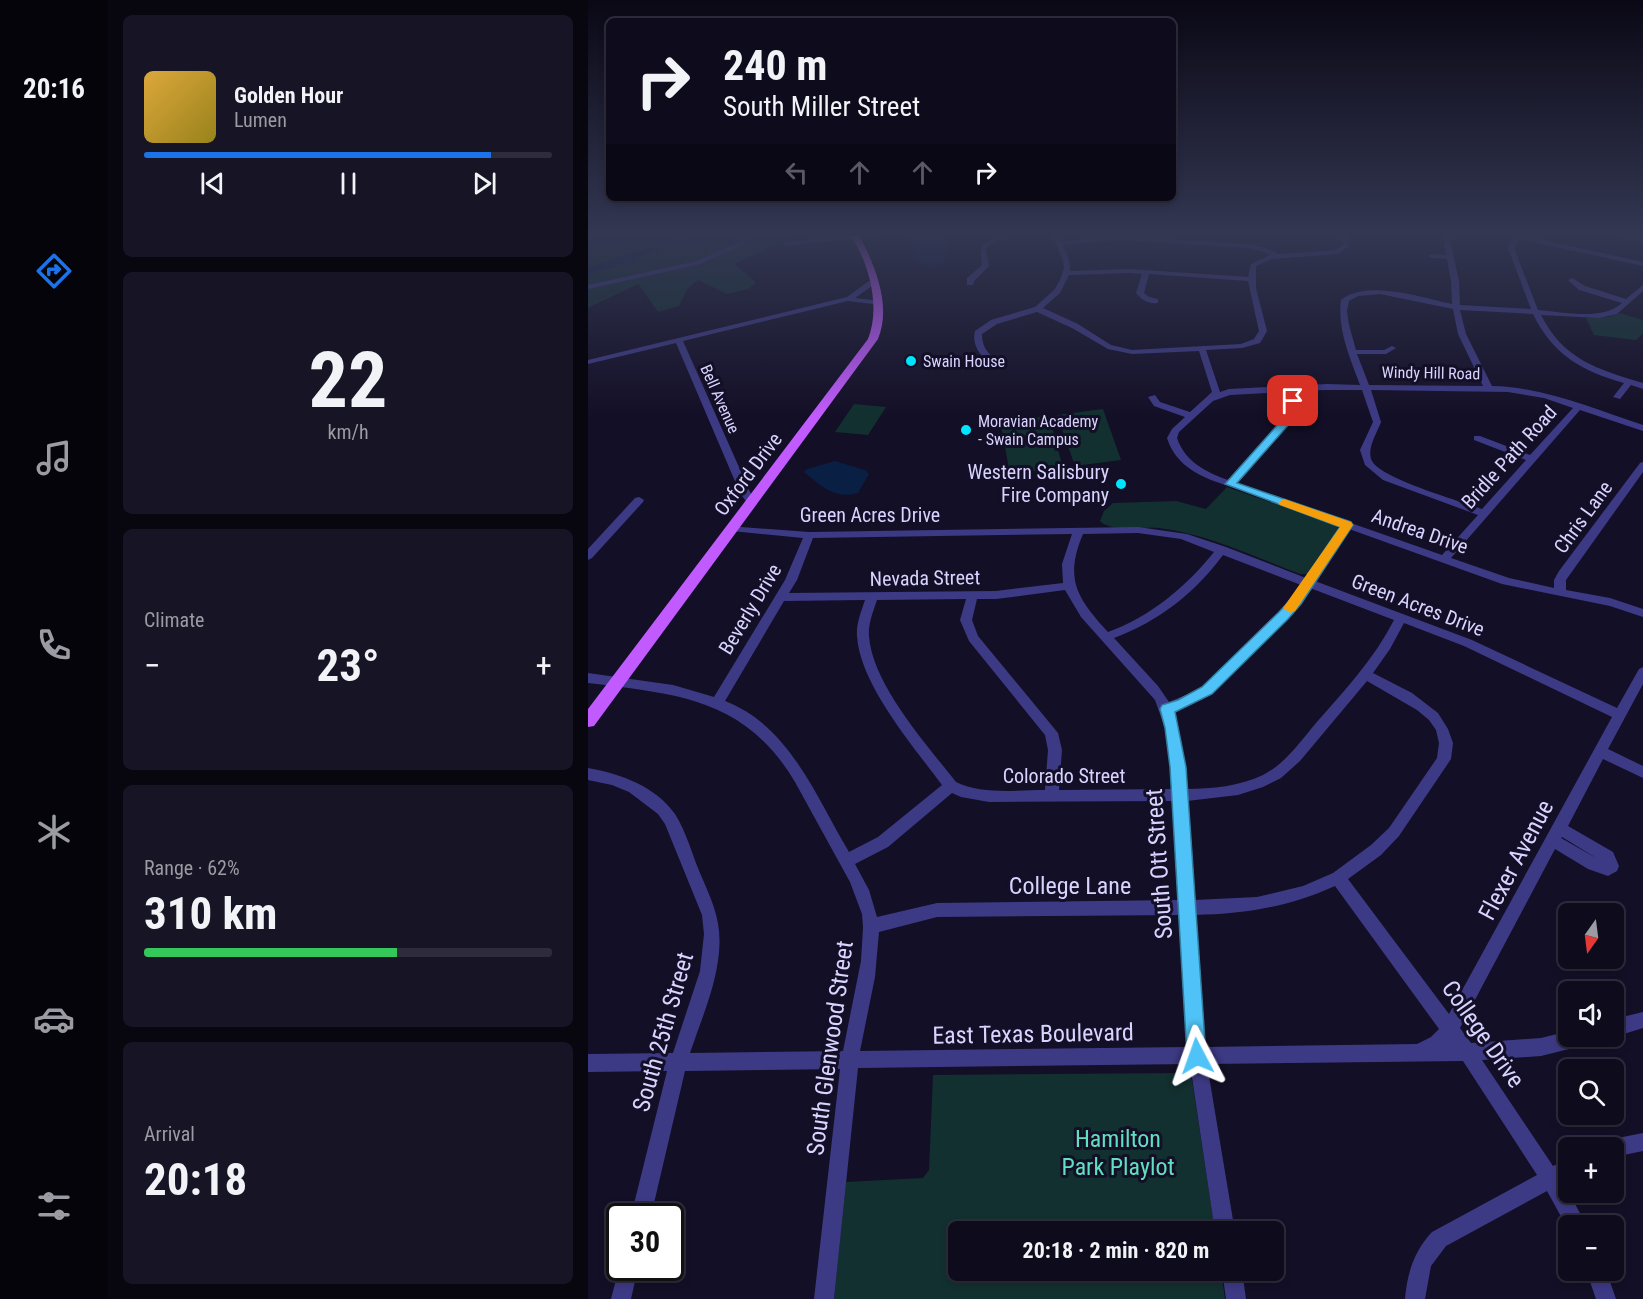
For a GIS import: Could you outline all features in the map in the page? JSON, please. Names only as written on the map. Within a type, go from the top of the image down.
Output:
[{"type":"main road","name":"Oxford Drive","points":[[588,721],[868,346],[878,325],[876,296]]},
{"type":"street","points":[[849,299],[854,296]]},
{"type":"street","points":[[998,364],[986,356],[977,340],[980,330],[994,322],[1038,309],[1052,296]]},
{"type":"street","points":[[1143,296],[1155,302]]},
{"type":"street","points":[[1038,309],[1075,326],[1108,346],[1123,351],[1202,349],[1242,346],[1253,343],[1262,335],[1254,296]]},
{"type":"street","points":[[1351,296],[1343,305],[1347,331],[1377,422],[1365,454],[1372,469],[1394,481],[1484,513]]},
{"type":"street","points":[[1398,296],[1456,307],[1605,316],[1617,312],[1635,296]]},
{"type":"street","points":[[1456,296],[1456,307],[1467,347],[1489,388]]},
{"type":"street","points":[[1529,296],[1545,332],[1566,354],[1592,370],[1643,386]]},
{"type":"street","points":[[1607,296],[1628,302]]},
{"type":"street","points":[[588,362],[849,299],[878,303]]},
{"type":"street","name":"Bell Avenue","points":[[678,339],[745,493],[752,502]]},
{"type":"street","points":[[1353,352],[1386,352],[1392,348]]},
{"type":"street","points":[[1202,349],[1216,390],[1213,398]]},
{"type":"street","points":[[1555,355],[1566,354]]},
{"type":"street","points":[[1617,398],[1629,382]]},
{"type":"street","name":"Windy Hill Road","points":[[1213,398],[1229,392],[1287,389],[1489,388],[1526,391],[1643,428]]},
{"type":"street","points":[[1230,484],[1293,414],[1294,405],[1287,389]]},
{"type":"street","points":[[1152,397],[1157,404],[1192,416]]},
{"type":"street","name":"Andrea Drive","points":[[1213,398],[1173,434],[1176,450],[1194,469],[1230,484],[1514,584],[1612,601],[1643,613]]},
{"type":"street","name":"Bridle Path Road","points":[[1444,559],[1578,407]]},
{"type":"street","points":[[1477,438],[1531,459]]},
{"type":"street","name":"Chris Lane","points":[[1560,593],[1560,580],[1563,574],[1643,465]]},
{"type":"street","points":[[590,551],[639,500]]},
{"type":"street","points":[[1167,709],[1194,698],[1219,681],[1284,616],[1347,525]]},
{"type":"street","name":"Green Acres Drive","points":[[732,528],[809,535],[1156,531],[1184,536],[1309,581],[1492,653],[1620,715]]},
{"type":"street","points":[[1068,586],[1067,560],[1079,531]]},
{"type":"street","name":"Beverly Drive","points":[[718,702],[782,597],[799,564],[809,535]]},
{"type":"street","points":[[1106,637],[1134,627],[1156,614],[1207,568],[1222,549]]},
{"type":"street","name":"Nevada Street","points":[[782,597],[972,596],[1020,593],[1068,586]]},
{"type":"street","name":"South Ott Street","points":[[1068,586],[1078,606],[1153,688],[1167,709],[1175,741],[1197,1056],[1223,1221]]},
{"type":"street","points":[[972,596],[966,620],[973,638],[1051,733],[1055,750],[1052,795]]},
{"type":"street","points":[[846,861],[883,842],[951,786],[872,672],[863,637],[872,597]]},
{"type":"street","name":"Colorado Street","points":[[951,786],[962,791],[989,796],[1179,795],[1231,791],[1263,781],[1276,774],[1297,755],[1365,674],[1386,646],[1401,617]]},
{"type":"street","name":"Flexer Avenue","points":[[1413,1054],[1437,1043],[1450,1030],[1643,672]]},
{"type":"street","name":"College Lane","points":[[871,926],[916,913],[947,909],[1228,907],[1281,900],[1338,878],[1376,850],[1394,832],[1444,759],[1446,750],[1445,736],[1441,727],[1429,712],[1365,674]]},
{"type":"street","name":"South Glenwood Street","points":[[588,678],[681,691],[718,702],[750,721],[777,745],[790,762],[865,899],[871,926],[866,985],[850,1060],[824,1299]]},
{"type":"street","points":[[1600,751],[1643,772]]},
{"type":"street","name":"South 25th Street","points":[[588,774],[619,781],[636,788],[663,809],[671,820],[710,915],[713,930],[710,966],[678,1062],[644,1203]]},
{"type":"street","name":"College Drive","points":[[1338,878],[1467,1052],[1550,1178],[1571,1215]]},
{"type":"street","points":[[1624,1025],[1643,1020]]},
{"type":"street","name":"East Texas Boulevard","points":[[588,1063],[1413,1054],[1541,1047],[1558,1043]]},
{"type":"street","points":[[1624,1145],[1643,1142]]},
{"type":"street","points":[[1415,1299],[1417,1278],[1422,1262],[1439,1239],[1558,1174]]},
{"type":"street","points":[[621,1299],[625,1281]]},
{"type":"street","points":[[1234,1281],[1236,1299]]},
{"type":"street","points":[[1600,1281],[1606,1299]]},
{"type":"green space","points":[[588,296],[614,296],[588,308]]},
{"type":"green space","points":[[646,296],[684,296],[679,306],[658,312]]},
{"type":"green space","points":[[1620,313],[1643,320],[1643,333],[1636,340],[1594,335],[1586,318],[1608,317]]},
{"type":"green space","points":[[854,404],[886,407],[868,435],[835,432]]},
{"type":"green space","points":[[1103,409],[1121,460],[1075,466],[1057,415]]},
{"type":"green space","points":[[1049,416],[1063,468],[1010,474],[1000,421]]},
{"type":"green space","points":[[1227,487],[1336,525],[1339,531],[1313,569],[1308,574],[1300,574],[1195,535],[1159,528],[1111,527],[1100,521],[1104,511],[1113,503],[1176,501],[1206,509]]},
{"type":"green space","name":"Hamilton Park Playlot","points":[[1188,1074],[1192,1080],[1213,1221],[948,1221],[948,1281],[1222,1281],[1225,1299],[834,1299],[846,1182],[923,1178],[929,1170],[933,1075]]},
{"type":"water","points":[[835,461],[865,470],[869,474],[858,493],[850,495],[835,493],[804,472],[807,469]]},
{"type":"slow traffic","points":[[1284,503],[1347,525],[1290,608]]},
{"type":"place","name":"Swain House","points":[[911,361]]},
{"type":"place","name":"Moravian Academy - Swain Campus","points":[[966,430]]},
{"type":"place","name":"Western Salisbury Fire Company","points":[[1121,484]]},
{"type":"route","points":[[1197,1056],[1178,767],[1173,728],[1167,709],[1183,704],[1219,681],[1284,616],[1347,525],[1230,484],[1293,414],[1293,401]]}]
